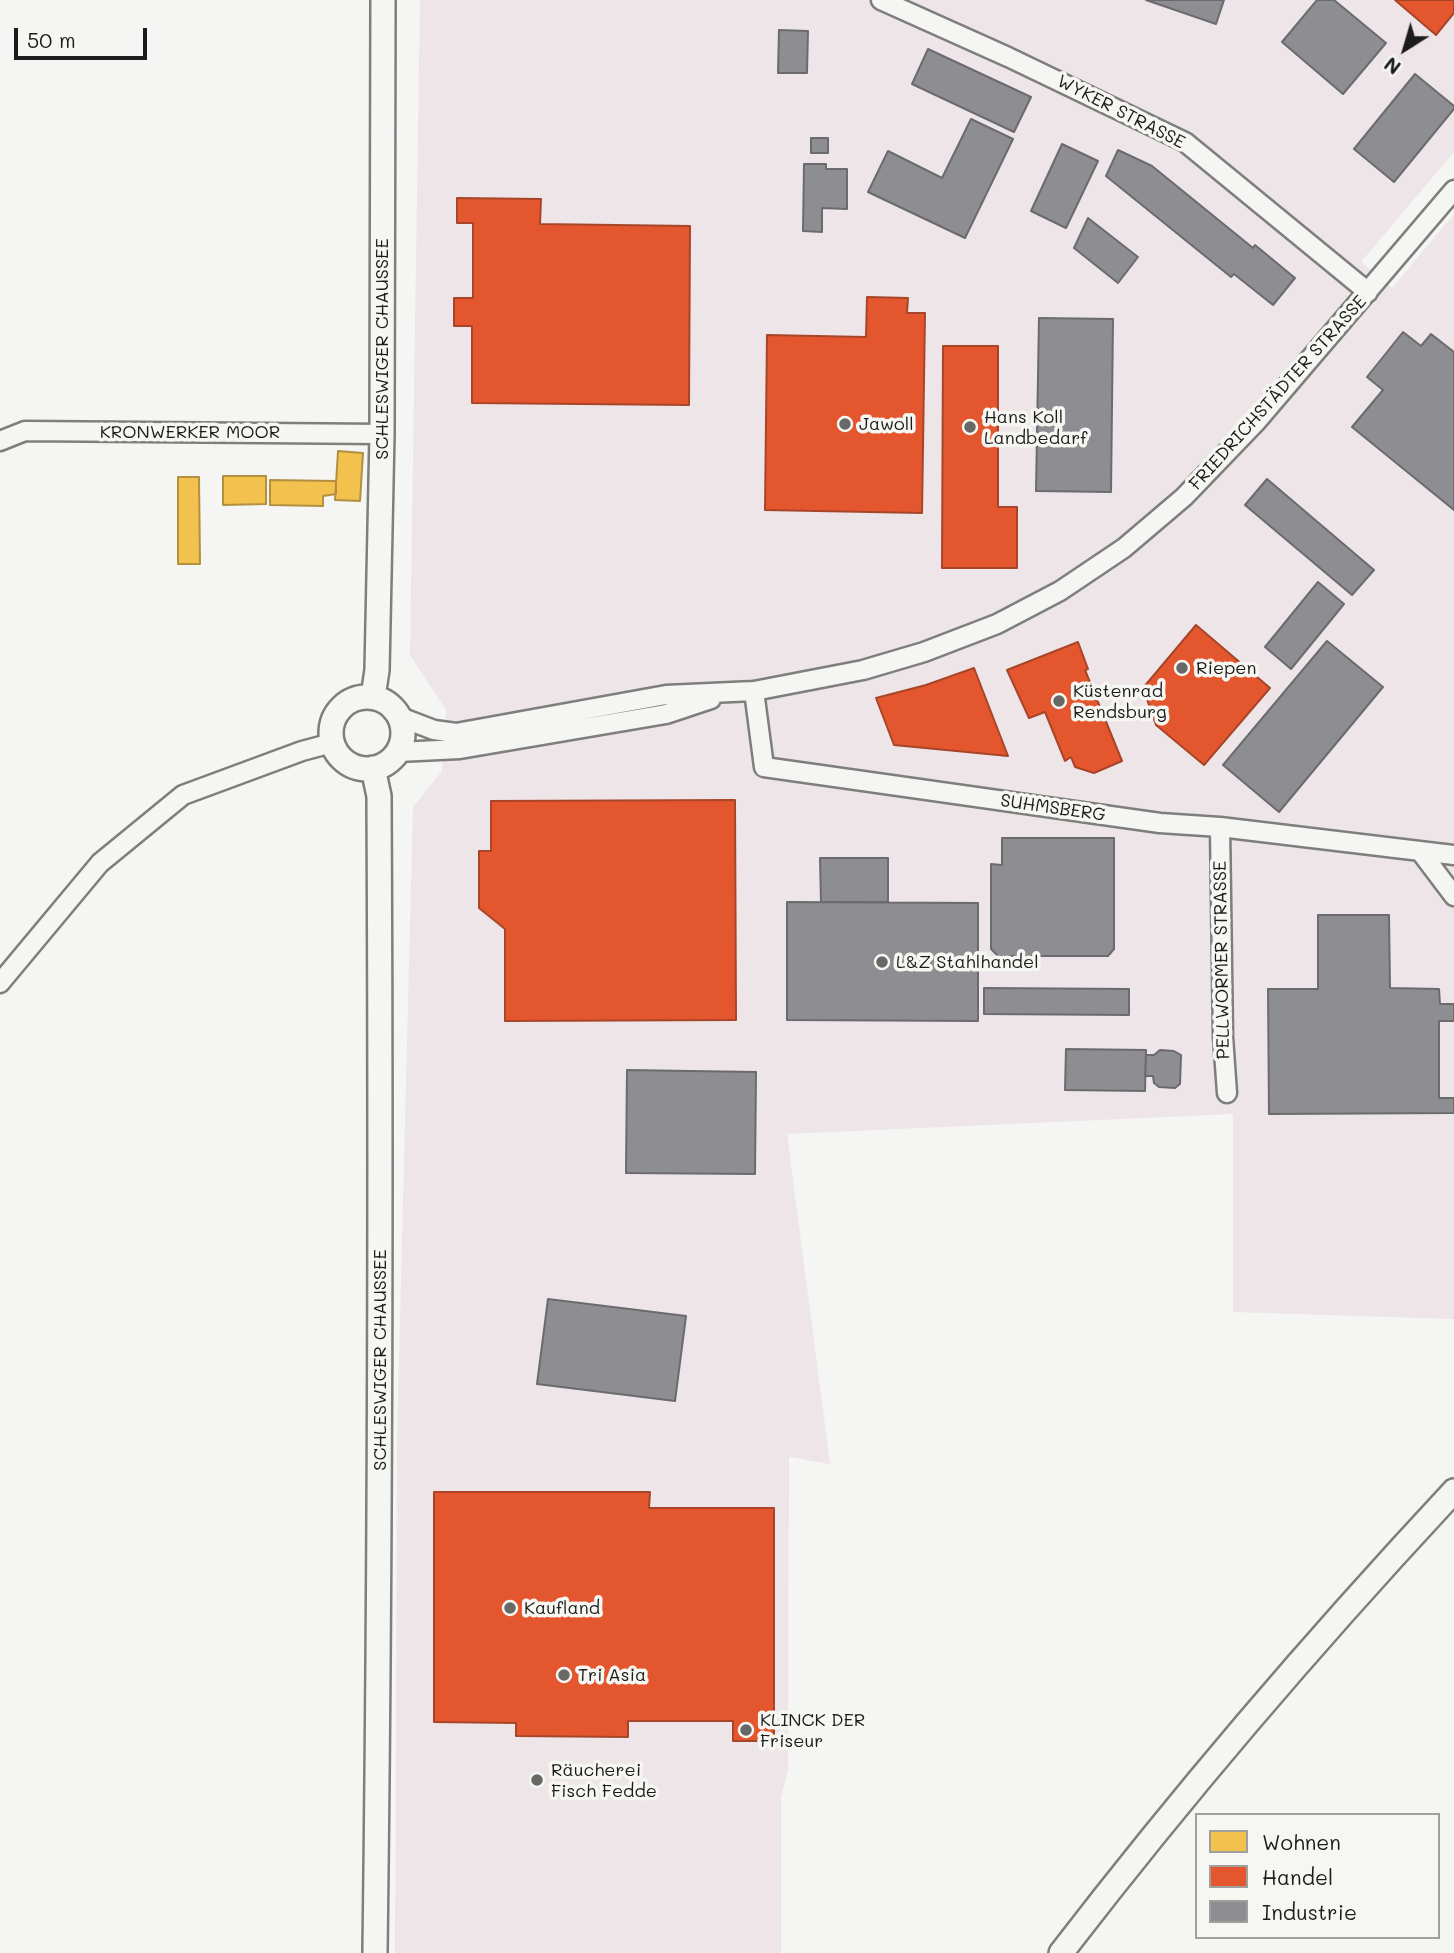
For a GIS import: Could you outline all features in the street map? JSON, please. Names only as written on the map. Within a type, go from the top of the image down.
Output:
[{"type":"main road","name":"SCHLESWIGER CHAUSSEE","points":[[373,697],[377,670],[382,434],[383,0]]},
{"type":"main road","points":[[373,697],[387,702],[400,717],[403,737],[398,752],[385,764],[373,768],[358,768],[349,764],[332,743],[331,730],[338,711],[356,698],[373,697]]},
{"type":"main road","name":"SCHLESWIGER CHAUSSEE","points":[[373,768],[380,796],[379,1657],[375,1953]]},
{"type":"main road","points":[[1061,1953],[1116,1881],[1251,1718],[1454,1491]]},
{"type":"street","name":"WYKER STRASSE","points":[[881,0],[1008,57],[1185,142],[1368,292]]},
{"type":"street","name":"FRIEDRICHSTÄDTER STRASSE","points":[[400,717],[434,730],[456,733],[666,695],[754,691],[863,670],[924,652],[998,624],[1060,591],[1124,548],[1184,497],[1257,421],[1454,190]]},
{"type":"street","name":"KRONWERKER MOOR","points":[[0,441],[25,431],[382,434]]},
{"type":"street","name":"SUHMSBERG","points":[[754,691],[764,767],[1160,823],[1220,827],[1454,855]]},
{"type":"street","name":"FRIEDRICHSTÄDTER STRASSE","points":[[398,752],[460,749],[666,714],[727,694]]},
{"type":"street","points":[[0,983],[100,863],[183,795],[302,751],[332,743]]},
{"type":"street","name":"PELLWORMER STRASSE","points":[[1220,827],[1220,916],[1227,1093]]},
{"type":"street","points":[[1420,851],[1454,896]]},
{"type":"shaded area","points":[[420,0],[1454,0],[1454,152],[1361,262],[1392,288],[1454,214],[1454,1319],[1233,1312],[1233,1114],[787,1134],[830,1464],[789,1457],[788,1770],[781,1798],[781,1953],[395,1953],[397,1440],[413,807],[442,771],[446,710],[410,655]]},
{"type":"building: Wohnen","points":[[338,451],[363,453],[360,501],[335,500]]},
{"type":"building: Wohnen","points":[[223,476],[266,476],[266,504],[223,505]]},
{"type":"building: Wohnen","points":[[178,477],[199,477],[200,564],[178,564]]},
{"type":"building: Wohnen","points":[[270,480],[336,481],[336,494],[323,496],[323,506],[270,505]]},
{"type":"building: Handel","points":[[1395,0],[1454,0],[1454,13],[1436,35]]},
{"type":"building: Handel","points":[[457,198],[541,199],[540,224],[690,226],[689,405],[472,403],[472,326],[454,326],[454,298],[473,298],[473,223],[457,223]]},
{"type":"building: Handel","name":"Jawoll","points":[[867,297],[908,298],[907,313],[925,313],[922,513],[765,510],[767,335],[866,337]]},
{"type":"building: Handel","name":"Hans Koll Landbedarf","points":[[943,346],[998,346],[998,507],[1017,507],[1017,568],[942,568]]},
{"type":"building: Handel","points":[[1196,625],[1270,688],[1204,765],[1156,725],[1143,688]]},
{"type":"building: Handel","name":"Küstenrad Rendsburg","points":[[1078,642],[1088,669],[1085,670],[1122,761],[1094,773],[1075,767],[1071,757],[1065,761],[1045,712],[1029,718],[1007,670]]},
{"type":"building: Handel","points":[[974,668],[1008,756],[894,745],[876,698],[926,685]]},
{"type":"building: Handel","points":[[735,800],[736,1020],[505,1021],[505,929],[479,908],[479,851],[491,851],[491,801]]},
{"type":"building: Handel","points":[[434,1492],[650,1492],[649,1508],[774,1508],[774,1741],[733,1741],[733,1721],[628,1721],[628,1737],[516,1736],[516,1723],[434,1722]]},
{"type":"building: Industrie","points":[[1146,0],[1224,0],[1216,24]]},
{"type":"building: Industrie","points":[[1317,0],[1334,0],[1386,43],[1343,94],[1282,42]]},
{"type":"building: Industrie","points":[[779,30],[808,31],[807,73],[778,73]]},
{"type":"building: Industrie","points":[[928,49],[1031,97],[1014,132],[912,84]]},
{"type":"building: Industrie","points":[[1415,74],[1454,106],[1454,109],[1394,182],[1354,149]]},
{"type":"building: Industrie","points":[[971,119],[1013,139],[965,238],[868,192],[888,151],[942,178]]},
{"type":"building: Industrie","points":[[811,138],[828,138],[828,153],[811,153]]},
{"type":"building: Industrie","points":[[1062,144],[1098,161],[1066,228],[1031,211]]},
{"type":"building: Industrie","points":[[1118,150],[1152,166],[1253,248],[1255,245],[1295,278],[1273,305],[1234,274],[1231,277],[1106,176]]},
{"type":"building: Industrie","points":[[804,164],[826,164],[826,169],[847,169],[847,209],[822,208],[822,232],[803,231]]},
{"type":"building: Industrie","points":[[1088,218],[1138,257],[1118,283],[1074,248]]},
{"type":"building: Industrie","points":[[1039,318],[1113,319],[1111,492],[1036,491]]},
{"type":"building: Industrie","points":[[1403,332],[1421,346],[1431,334],[1454,352],[1454,510],[1352,427],[1383,390],[1367,377]]},
{"type":"building: Industrie","points":[[1267,479],[1374,570],[1352,595],[1245,505]]},
{"type":"building: Industrie","points":[[1318,582],[1344,604],[1291,669],[1265,647]]},
{"type":"building: Industrie","points":[[1327,641],[1383,687],[1279,812],[1223,765]]},
{"type":"building: Industrie","points":[[1002,838],[1114,838],[1114,949],[1108,956],[998,956],[991,949],[991,864],[1002,865]]},
{"type":"building: Industrie","points":[[820,858],[888,858],[888,902],[821,902]]},
{"type":"building: Industrie","name":"L&Z Stahlhandel","points":[[787,902],[978,903],[978,1021],[787,1020]]},
{"type":"building: Industrie","points":[[1318,915],[1389,915],[1390,988],[1439,989],[1440,1004],[1454,1004],[1454,1021],[1439,1021],[1439,1098],[1454,1098],[1454,1113],[1269,1114],[1268,989],[1318,989]]},
{"type":"building: Industrie","points":[[984,988],[1129,989],[1129,1015],[984,1014]]},
{"type":"building: Industrie","points":[[1066,1049],[1146,1050],[1145,1091],[1065,1090]]},
{"type":"building: Industrie","points":[[1160,1050],[1174,1051],[1181,1055],[1180,1084],[1175,1088],[1159,1087],[1154,1083],[1153,1076],[1145,1076],[1146,1055],[1154,1055]]},
{"type":"building: Industrie","points":[[627,1070],[756,1072],[755,1174],[626,1173]]},
{"type":"building: Industrie","points":[[548,1299],[686,1316],[675,1401],[537,1384]]},
{"type":"place","name":"Jawoll","points":[[845,424]]},
{"type":"place","name":"Hans Koll Landbedarf","points":[[970,427]]},
{"type":"place","name":"Riepen","points":[[1182,668]]},
{"type":"place","name":"Küstenrad Rendsburg","points":[[1059,701]]},
{"type":"place","name":"L&Z Stahlhandel","points":[[882,962]]},
{"type":"place","name":"Kaufland","points":[[510,1608]]},
{"type":"place","name":"Tri Asia","points":[[564,1675]]},
{"type":"place","name":"KLINCK DER Friseur","points":[[746,1730]]},
{"type":"place","name":"Räucherei Fisch Fedde","points":[[537,1780]]}]
